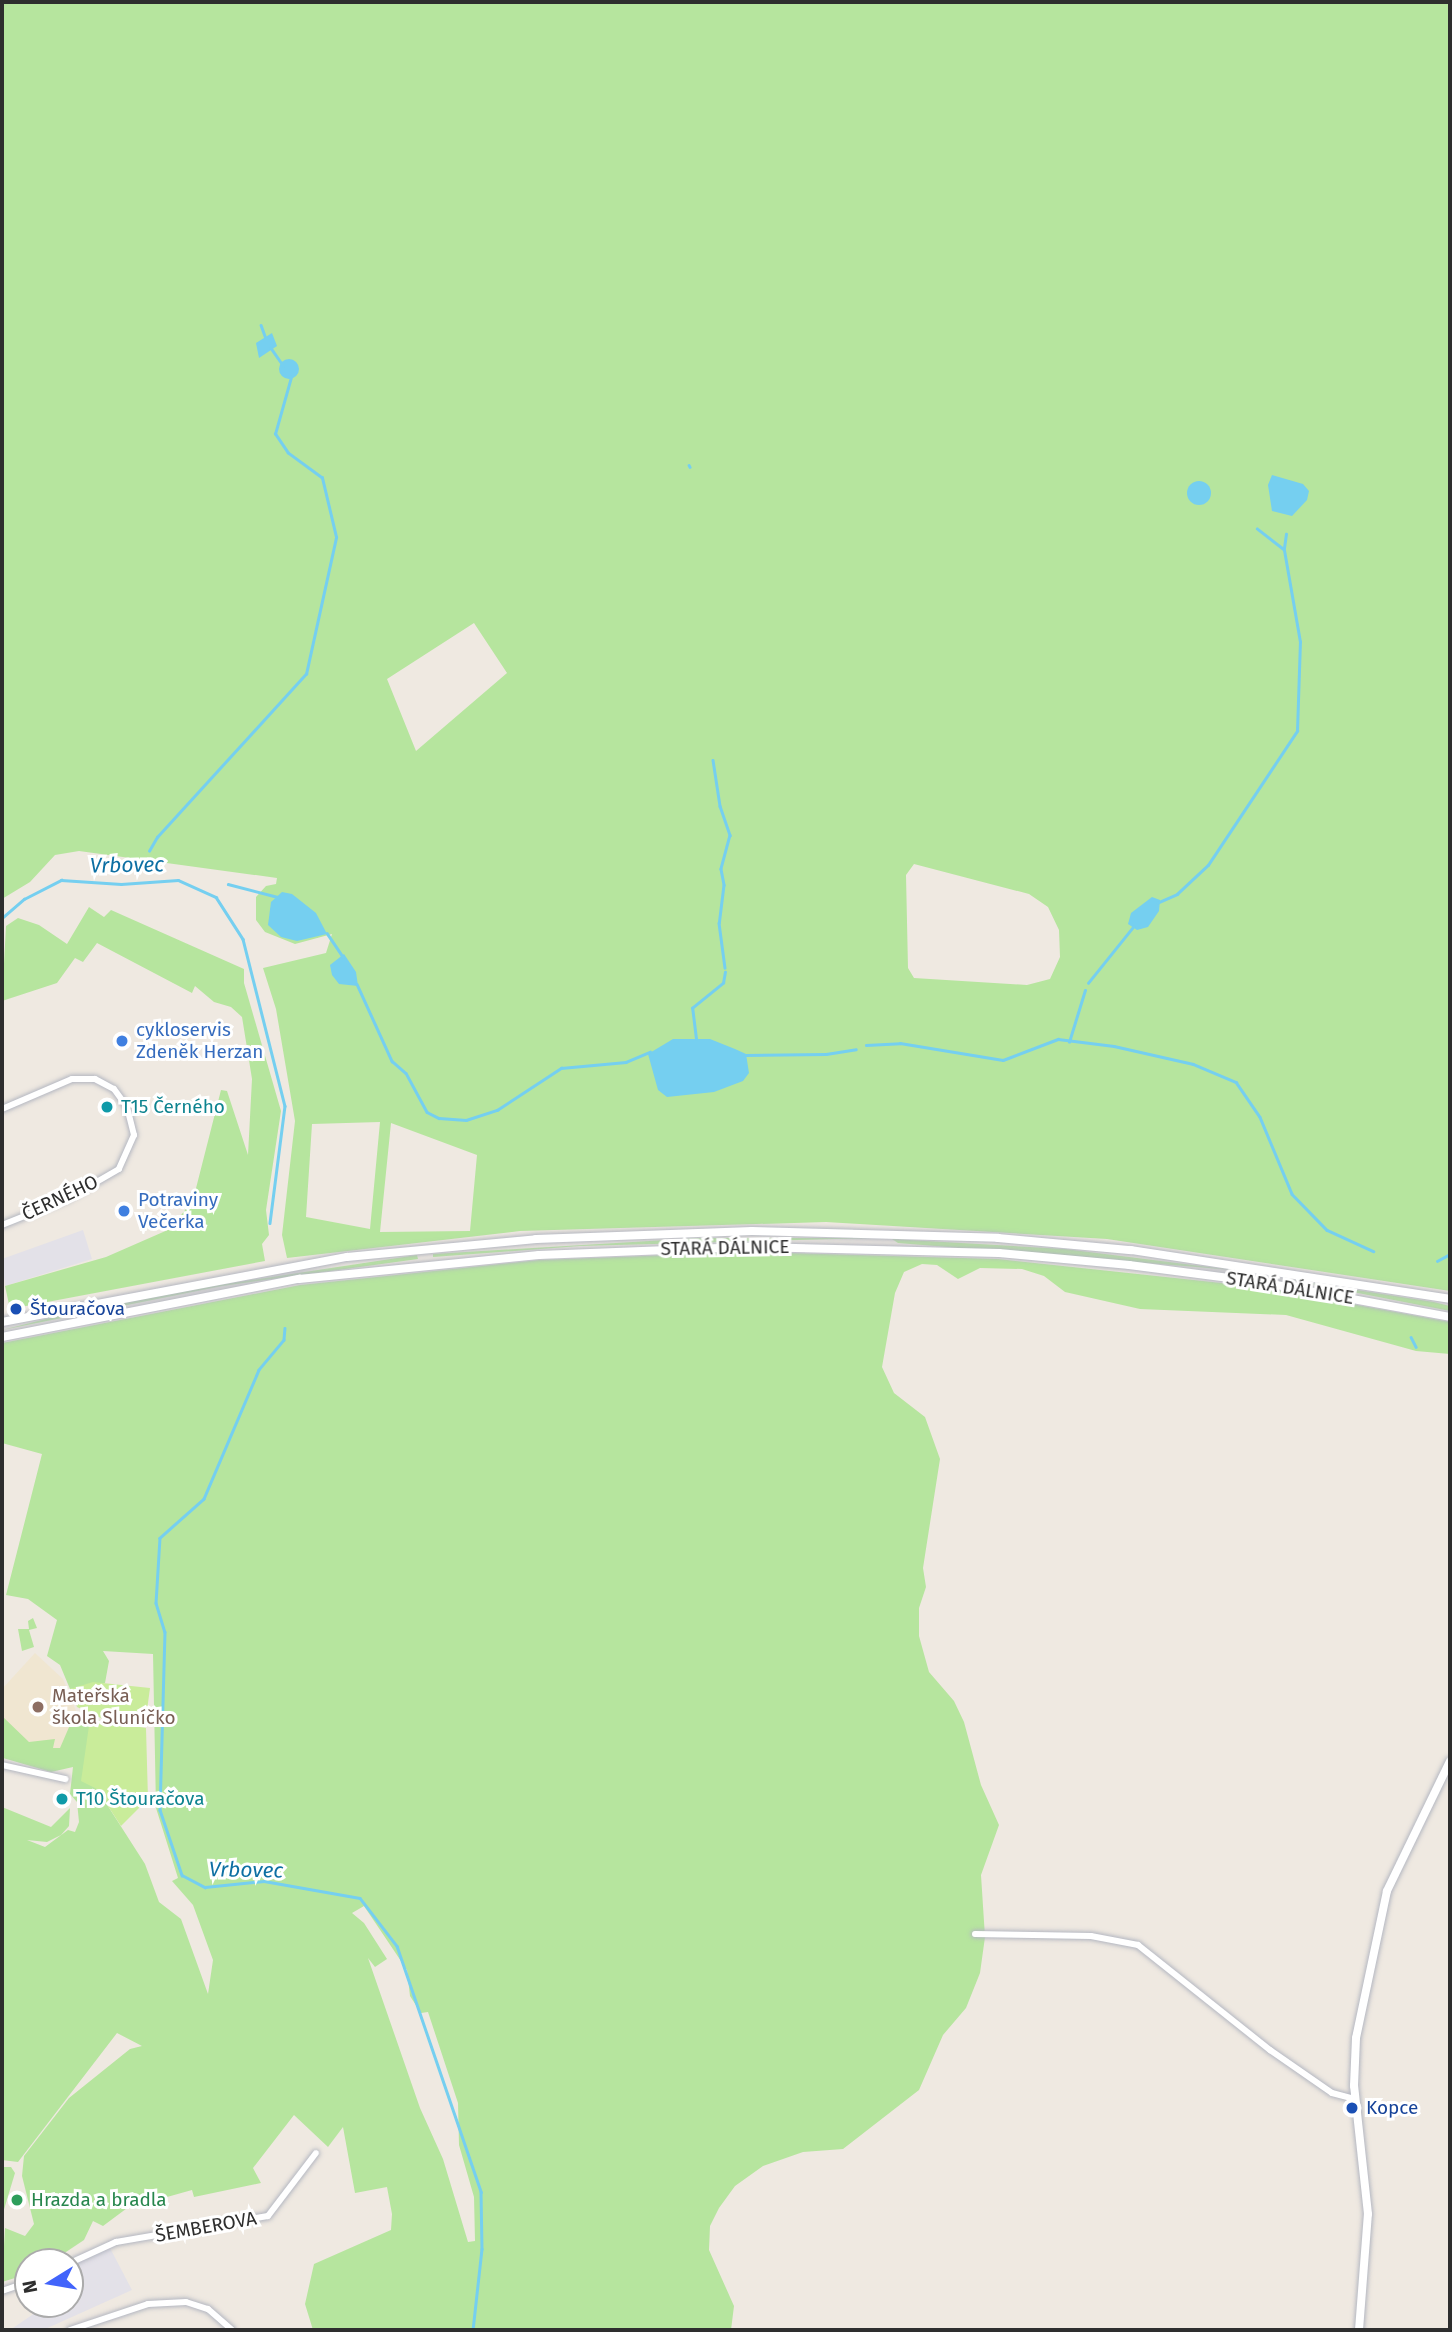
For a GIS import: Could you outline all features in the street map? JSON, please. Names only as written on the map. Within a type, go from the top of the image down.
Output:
[{"type":"main road","name":"STARÁ DÁLNICE","points":[[2,1322],[347,1257],[631,1235],[861,1232],[998,1238],[1262,1267],[1450,1300]]},
{"type":"main road","name":"STARÁ DÁLNICE","points":[[2,1337],[74,1320],[299,1279],[565,1254],[873,1248],[999,1253],[1260,1282],[1450,1317]]},
{"type":"main road","points":[[1260,1282],[1262,1267]]},
{"type":"main road","points":[[1359,2330],[1368,2214],[1355,2099],[1354,2051],[1387,1891],[1450,1761]]},
{"type":"street","name":"ČERNÉHO","points":[[2,1109],[72,1079],[95,1079],[114,1089],[127,1108],[134,1135],[119,1169],[67,1199],[2,1225]]},
{"type":"street","points":[[2,1765],[65,1779]]},
{"type":"street","points":[[975,1934],[1091,1936],[1138,1945],[1270,2050],[1332,2093],[1355,2099]]},
{"type":"street","name":"ŠEMBEROVA","points":[[84,2257],[116,2242],[268,2216],[316,2153]]},
{"type":"street","points":[[69,2330],[148,2304],[186,2302],[208,2309],[232,2330]]},
{"type":"shaded area","points":[[83,1230],[92,1259],[5,1286],[2,1259]]},
{"type":"shaded area","name":"Mateřská škola Sluníčko","points":[[35,1653],[63,1679],[76,1711],[69,1764],[2,1755],[2,1689]]},
{"type":"shaded area","points":[[110,2248],[132,2290],[84,2312],[84,2260]]},
{"type":"shaded area","points":[[28,2318],[70,2318],[43,2330],[10,2330]]},
{"type":"green space","points":[[2,2],[1450,2],[1450,1291],[1107,1239],[826,1222],[520,1231],[287,1258],[282,1235],[295,1121],[276,1009],[263,968],[326,953],[332,934],[295,944],[265,932],[256,920],[256,897],[266,886],[276,884],[277,878],[79,851],[55,855],[30,882],[2,899]],"holes":[[[474,623],[507,673],[416,751],[387,679]],[[914,864],[1029,894],[1048,907],[1059,930],[1060,957],[1050,979],[1027,985],[914,978],[908,968],[906,875]],[[380,1122],[370,1229],[306,1217],[312,1124]],[[391,1123],[477,1155],[470,1231],[380,1232]]]},
{"type":"green space","points":[[89,907],[104,917],[111,910],[244,969],[244,983],[281,1111],[266,1210],[269,1235],[262,1244],[265,1261],[10,1309],[5,1286],[106,1257],[170,1229],[193,1200],[221,1090],[227,1091],[248,1155],[252,1079],[242,1017],[231,1007],[214,1002],[195,986],[192,993],[97,943],[83,962],[75,958],[57,983],[2,1001],[6,926],[18,918],[39,925],[67,944]]},
{"type":"green space","points":[[699,1238],[873,1238],[580,1246],[433,1257],[433,1254]]},
{"type":"green space","points":[[892,1239],[1065,1249],[1233,1270],[898,1243]]},
{"type":"green space","points":[[751,1252],[998,1259],[1259,1287],[1450,1322],[1450,1354],[1416,1351],[1286,1315],[1140,1309],[1065,1292],[1044,1276],[1022,1269],[980,1268],[958,1279],[937,1265],[922,1264],[904,1272],[895,1293],[882,1367],[894,1393],[925,1417],[940,1459],[923,1568],[926,1587],[919,1608],[919,1636],[929,1672],[954,1701],[964,1722],[981,1785],[999,1825],[981,1875],[985,1937],[980,1973],[966,2008],[943,2035],[919,2090],[843,2149],[803,2152],[763,2166],[735,2186],[710,2226],[709,2250],[734,2306],[731,2330],[313,2330],[305,2304],[314,2264],[391,2230],[392,2214],[387,2187],[355,2193],[343,2127],[328,2147],[294,2115],[253,2168],[261,2183],[194,2197],[192,2190],[167,2197],[146,2194],[103,2226],[93,2221],[84,2240],[72,2248],[14,2248],[14,2278],[2,2282],[5,2228],[25,2236],[34,2224],[22,2176],[24,2156],[69,2098],[130,2049],[142,2046],[117,2033],[18,2162],[2,2160],[2,1807],[51,1827],[70,1808],[69,1826],[61,1835],[47,1842],[27,1840],[45,1847],[68,1830],[75,1832],[79,1822],[77,1802],[70,1794],[73,1767],[51,1772],[3,1758],[2,1716],[29,1742],[55,1739],[53,1748],[60,1748],[76,1711],[112,1728],[97,1789],[145,1864],[159,1902],[181,1919],[208,1994],[213,1960],[193,1905],[172,1881],[178,1878],[156,1808],[153,1654],[103,1651],[109,1661],[105,1683],[70,1689],[60,1665],[47,1656],[57,1620],[28,1599],[6,1595],[42,1454],[2,1443],[2,1343],[300,1285],[539,1260]],"holes":[[[364,1906],[407,1970],[410,1996],[421,2013],[428,2012],[458,2103],[459,2145],[474,2197],[475,2241],[468,2242],[443,2159],[420,2108],[368,1958],[375,1967],[387,1959],[364,1923],[352,1913]]]},
{"type":"green space","points":[[417,1255],[418,1259],[222,1286],[2,1330],[126,1299]]},
{"type":"green space","points":[[1286,1279],[1434,1302],[1450,1306],[1450,1311]]},
{"type":"green space","points":[[33,1618],[37,1628],[29,1630],[34,1647],[22,1651],[18,1629],[29,1629],[28,1621]]},
{"type":"green space","points":[[93,1682],[150,1688],[145,1725],[101,1718],[77,1707],[70,1689]]},
{"type":"green space","points":[[90,1719],[146,1728],[148,1799],[121,1826],[97,1789],[81,1781]]},
{"type":"green space","points":[[2,2167],[11,2167],[15,2173],[2,2216]]},
{"type":"water","points":[[272,333],[277,346],[259,358],[256,343]]},
{"type":"water","points":[[289,359],[296,362],[299,369],[296,376],[289,379],[282,376],[279,369],[282,362]]},
{"type":"water","points":[[1272,475],[1303,484],[1309,491],[1307,500],[1292,516],[1272,511],[1268,485]]},
{"type":"water","points":[[1199,481],[1210,488],[1211,493],[1204,504],[1199,505],[1188,498],[1187,493],[1194,482]]},
{"type":"water","points":[[282,892],[292,894],[316,913],[327,934],[297,941],[281,937],[268,925],[271,902]]},
{"type":"water","points":[[1152,897],[1160,900],[1159,911],[1148,927],[1137,930],[1128,924],[1131,913]]},
{"type":"water","points":[[344,954],[356,972],[358,986],[339,984],[332,975],[330,965]]},
{"type":"water","points":[[673,1039],[710,1039],[735,1049],[746,1054],[749,1073],[743,1081],[714,1092],[667,1097],[658,1090],[648,1054]]},
{"type":"waterway","points":[[261,325],[265,336]]},
{"type":"waterway","points":[[271,348],[283,365]]},
{"type":"waterway","points":[[149,851],[157,837],[306,674],[336,537],[322,478],[288,453],[275,434],[291,377]]},
{"type":"waterway","points":[[1157,903],[1177,894],[1208,865],[1297,731],[1300,642],[1284,550],[1257,529]]},
{"type":"waterway","points":[[1284,548],[1286,534]]},
{"type":"waterway","points":[[713,760],[720,806],[730,835],[721,869],[724,885],[719,923],[725,968]]},
{"type":"waterway","name":"Vrbovec","points":[[2,918],[24,899],[61,880],[121,884],[178,880],[216,897],[243,939],[285,1106],[270,1223]]},
{"type":"waterway","points":[[228,884],[278,897]]},
{"type":"waterway","points":[[1088,983],[1133,927]]},
{"type":"waterway","points":[[327,933],[343,957]]},
{"type":"waterway","points":[[696,1039],[692,1008],[723,983],[725,972]]},
{"type":"waterway","points":[[357,984],[392,1061],[406,1073],[427,1112],[439,1118],[466,1120],[497,1110],[561,1068],[626,1062],[650,1052]]},
{"type":"waterway","points":[[1069,1042],[1085,990]]},
{"type":"waterway","points":[[866,1045],[900,1043],[1003,1060],[1058,1039],[1114,1046],[1193,1064],[1236,1082],[1260,1117],[1292,1194],[1327,1230],[1373,1251]]},
{"type":"waterway","points":[[745,1055],[826,1054],[856,1049]]},
{"type":"waterway","points":[[1437,1261],[1450,1254]]},
{"type":"waterway","name":"Vrbovec","points":[[285,1328],[284,1340],[259,1370],[204,1499],[160,1538],[156,1603],[165,1632],[160,1810],[182,1875],[205,1887],[264,1881],[360,1898],[397,1946],[481,2192],[482,2249],[473,2330]]},
{"type":"waterway","points":[[1411,1337],[1416,1347]]},
{"type":"place","name":"cykloservis Zdeněk Herzan","points":[[122,1041]]},
{"type":"place","name":"T15 Černého","points":[[107,1107]]},
{"type":"place","name":"Potraviny Večerka","points":[[124,1211]]},
{"type":"place","name":"Štouračova","points":[[16,1309]]},
{"type":"place","name":"Mateřská škola Sluníčko","points":[[38,1707]]},
{"type":"place","name":"T10 Štouračova","points":[[62,1799]]},
{"type":"place","name":"Kopce","points":[[1352,2108]]},
{"type":"place","name":"Hrazda a bradla","points":[[17,2200]]}]
